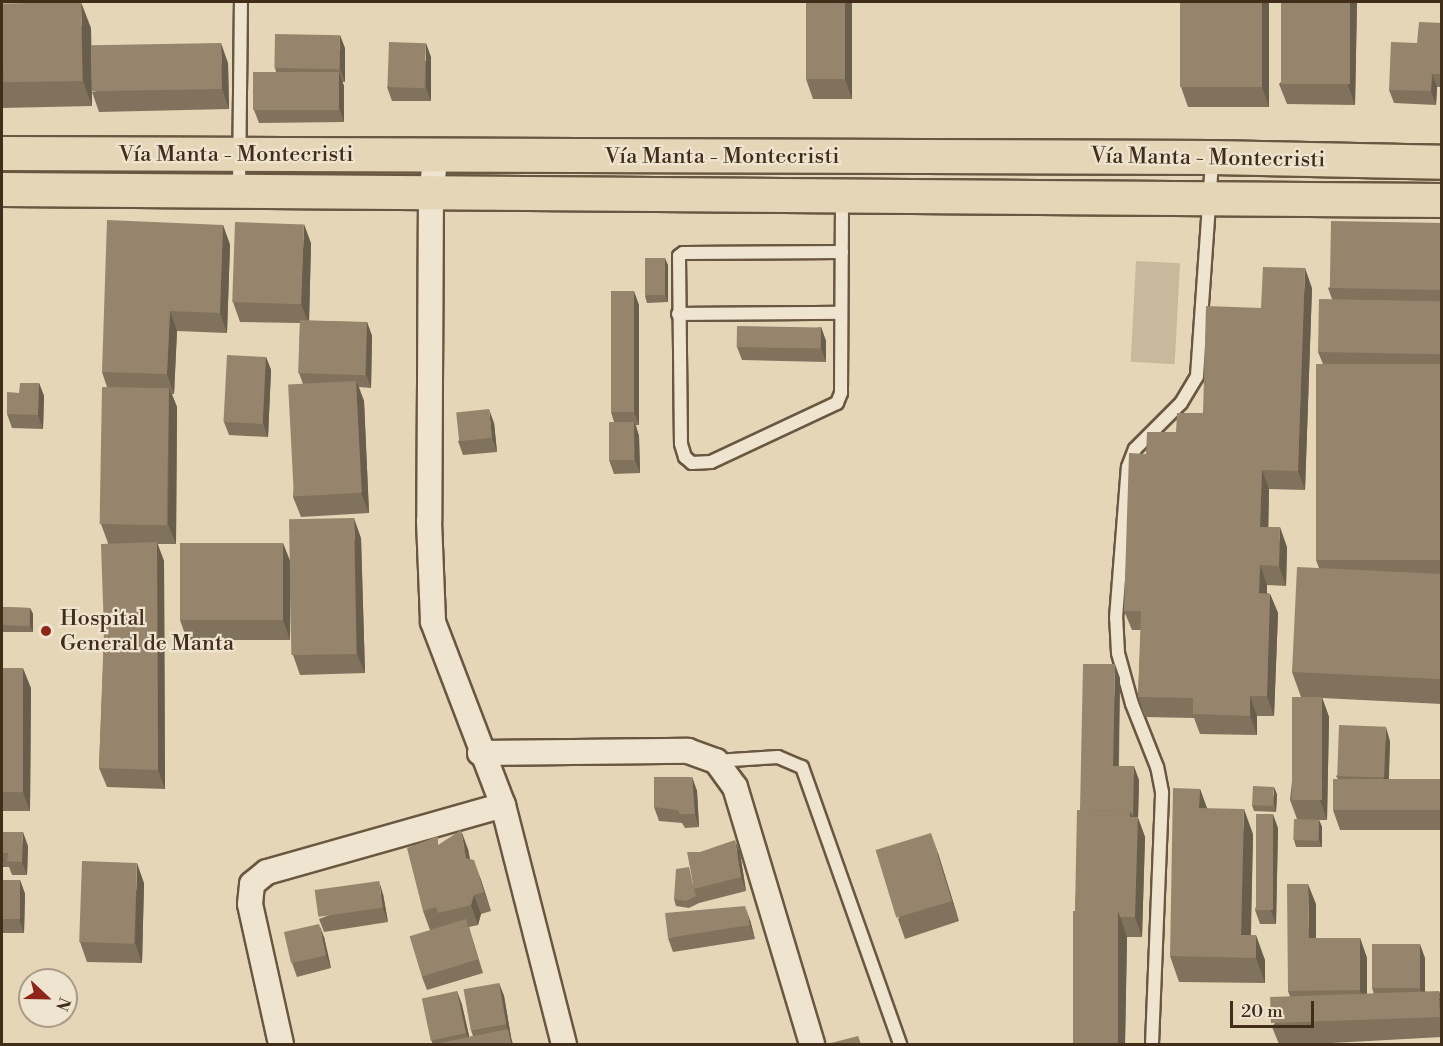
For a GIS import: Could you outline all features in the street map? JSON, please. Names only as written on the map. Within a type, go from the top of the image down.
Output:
[{"type":"main road","name":"Vía Manta - Montecristi","points":[[2,153],[241,156],[1212,157],[1442,162]]},
{"type":"main road","name":"Vía Manta - Montecristi","points":[[2,189],[1212,196],[1442,201]]},
{"type":"street","points":[[436,156],[431,192],[429,521],[433,622],[480,753],[502,805],[564,1044]]},
{"type":"street","points":[[480,753],[688,751],[716,761],[735,787],[812,1044]]},
{"type":"street","points":[[281,1044],[250,904],[252,884],[267,872],[502,805]]},
{"type":"lane","points":[[239,191],[241,156],[240,2]]},
{"type":"lane","points":[[1152,1044],[1161,792],[1157,767],[1132,704],[1118,653],[1116,618],[1128,467],[1135,449],[1181,403],[1197,376],[1212,196],[1212,157]]},
{"type":"lane","points":[[842,194],[842,252],[841,313],[841,393],[837,403],[829,410],[702,465],[685,457],[681,444],[677,261],[683,253],[842,252]]},
{"type":"lane","points":[[678,314],[841,313]]},
{"type":"lane","points":[[716,761],[778,757],[802,767],[900,1044]]},
{"type":"shaded area","points":[[1136,261],[1180,263],[1175,364],[1131,362]]},
{"type":"building","points":[[81,2],[82,81],[3,82],[2,3]]},
{"type":"building","points":[[806,2],[845,2],[845,79],[806,79]]},
{"type":"building","points":[[1180,2],[1262,2],[1262,87],[1180,87]]},
{"type":"building","points":[[1281,2],[1350,2],[1350,84],[1281,84]]},
{"type":"building","points":[[1419,22],[1442,23],[1442,74],[1432,74],[1431,91],[1389,90],[1391,42],[1417,43]]},
{"type":"building","points":[[275,34],[340,35],[339,69],[274,68]]},
{"type":"building","points":[[389,42],[426,43],[424,88],[387,87]]},
{"type":"building","points":[[221,43],[222,89],[92,91],[91,45]]},
{"type":"building","points":[[253,72],[339,72],[339,110],[253,110]]},
{"type":"building","points":[[107,220],[223,225],[220,313],[170,311],[167,374],[102,372]]},
{"type":"building","points":[[1331,221],[1442,223],[1441,290],[1330,288]]},
{"type":"building","points":[[235,222],[304,224],[301,304],[232,302]]},
{"type":"building","points":[[645,258],[665,258],[665,295],[645,295]]},
{"type":"building","points":[[1263,267],[1305,268],[1298,471],[1262,470],[1260,527],[1280,527],[1279,566],[1260,565],[1259,593],[1270,594],[1267,696],[1250,696],[1250,716],[1193,714],[1193,698],[1138,697],[1141,611],[1124,611],[1129,453],[1146,454],[1147,432],[1176,432],[1177,413],[1203,413],[1206,306],[1261,308]]},
{"type":"building","points":[[611,291],[634,291],[634,412],[611,412]]},
{"type":"building","points":[[1319,299],[1442,301],[1441,354],[1318,352]]},
{"type":"building","points":[[300,320],[367,322],[365,375],[298,373]]},
{"type":"building","points":[[737,326],[821,327],[821,348],[737,347]]},
{"type":"building","points":[[227,355],[266,357],[262,424],[223,422]]},
{"type":"building","points":[[1316,364],[1442,364],[1442,560],[1316,560]]},
{"type":"building","points":[[356,381],[362,493],[294,496],[288,385]]},
{"type":"building","points":[[20,383],[39,383],[38,415],[7,414],[7,392],[19,393]]},
{"type":"building","points":[[102,387],[169,388],[167,525],[100,524]]},
{"type":"building","points":[[489,409],[492,438],[459,441],[456,412]]},
{"type":"building","points":[[609,422],[634,422],[634,460],[609,460]]},
{"type":"building","points":[[354,518],[356,654],[291,655],[289,519]]},
{"type":"building","points":[[157,542],[158,770],[99,768],[104,632],[101,544]]},
{"type":"building","points":[[180,543],[283,543],[283,620],[180,620]]},
{"type":"building","points":[[1297,567],[1442,574],[1440,679],[1292,672]]},
{"type":"building","points":[[2,607],[30,608],[29,626],[2,625]]},
{"type":"building","points":[[1083,664],[1115,664],[1113,766],[1134,766],[1133,817],[1130,811],[1080,810]]},
{"type":"building","points":[[2,668],[23,668],[23,792],[2,792]]},
{"type":"building","points":[[1292,697],[1322,697],[1322,800],[1292,800]]},
{"type":"building","points":[[1339,725],[1386,727],[1384,778],[1337,776]]},
{"type":"building","points":[[654,777],[692,777],[695,814],[680,814],[678,810],[654,807]]},
{"type":"building","points":[[1333,779],[1442,779],[1442,810],[1333,810]]},
{"type":"building","points":[[1253,786],[1274,787],[1273,806],[1252,805]]},
{"type":"building","points":[[1173,788],[1200,789],[1199,808],[1244,809],[1241,935],[1256,935],[1256,958],[1170,956]]},
{"type":"building","points":[[1077,810],[1130,811],[1130,817],[1138,817],[1135,917],[1120,917],[1118,911],[1075,911]]},
{"type":"building","points":[[1256,814],[1273,814],[1273,910],[1256,910]]},
{"type":"building","points":[[1294,819],[1319,820],[1318,841],[1293,840]]},
{"type":"building","points":[[461,830],[466,858],[474,860],[484,892],[474,895],[471,905],[438,913],[436,907],[423,911],[407,848],[438,836],[438,845]]},
{"type":"building","points":[[2,832],[23,832],[22,862],[7,861],[8,853],[2,853]]},
{"type":"building","points":[[931,833],[952,901],[896,918],[876,850]]},
{"type":"building","points":[[735,840],[741,877],[694,889],[687,852],[700,852]]},
{"type":"building","points":[[82,861],[137,863],[134,944],[79,942]]},
{"type":"building","points":[[689,867],[696,896],[686,901],[674,899],[676,869]]},
{"type":"building","points":[[2,880],[20,880],[20,919],[2,919]]},
{"type":"building","points":[[379,881],[383,908],[318,917],[315,890]]},
{"type":"building","points":[[1287,884],[1308,884],[1309,938],[1360,938],[1360,990],[1288,991]]},
{"type":"building","points":[[745,906],[750,925],[668,938],[665,913]]},
{"type":"building","points":[[1073,911],[1118,911],[1118,1044],[1073,1044]]},
{"type":"building","points":[[466,919],[478,959],[422,976],[410,936]]},
{"type":"building","points":[[319,924],[326,955],[291,963],[284,932]]},
{"type":"building","points":[[1372,944],[1420,944],[1420,988],[1372,988]]},
{"type":"building","points":[[499,983],[506,1024],[471,1031],[464,989]]},
{"type":"building","points":[[457,991],[466,1033],[431,1041],[422,998]]},
{"type":"building","points":[[1439,991],[1440,1017],[1271,1023],[1270,997]]},
{"type":"building","points":[[508,1029],[511,1044],[435,1044]]},
{"type":"building","points":[[858,1036],[861,1044],[827,1044]]},
{"type":"place","name":"Hospital General de Manta","points":[[46,631]]}]
